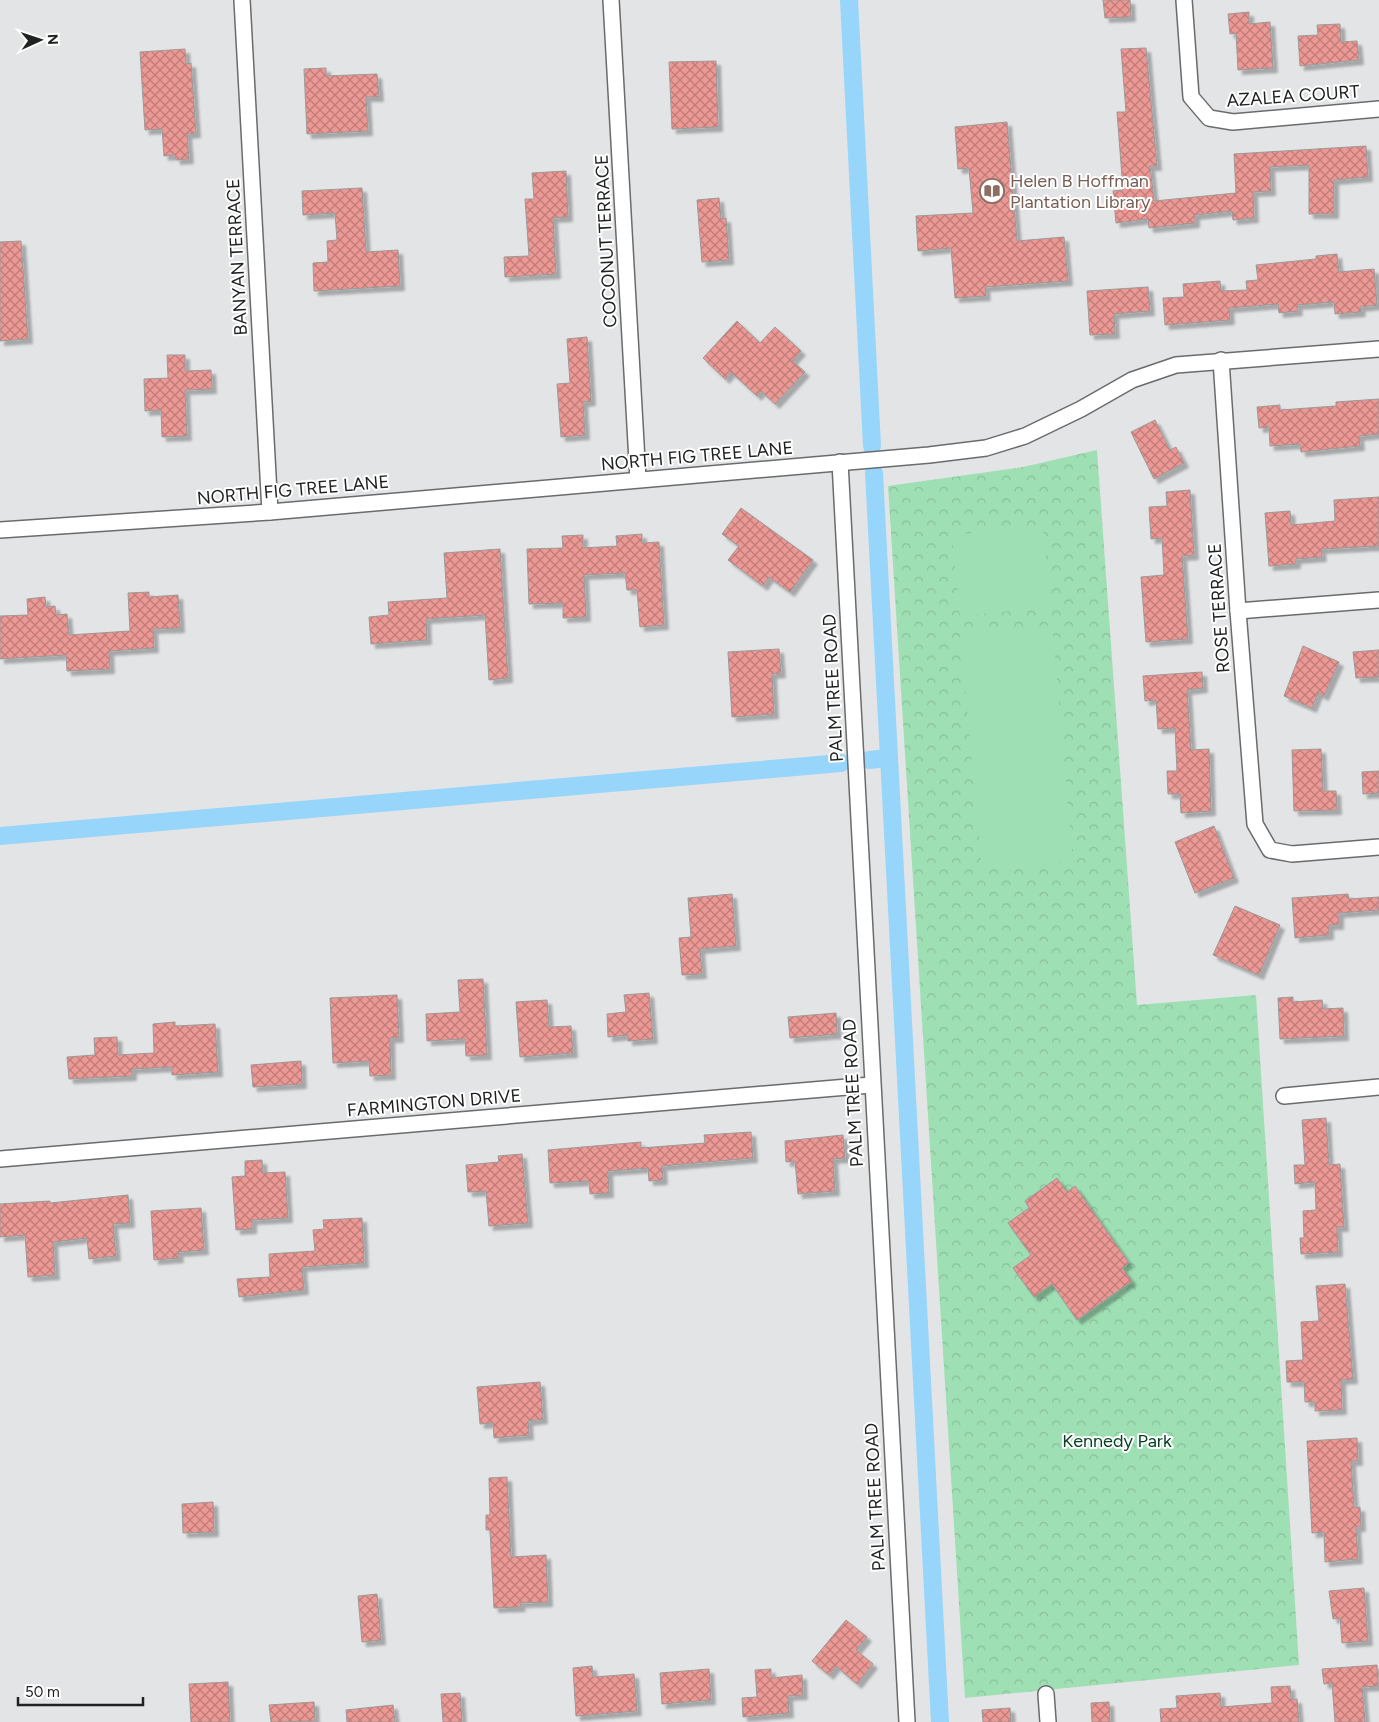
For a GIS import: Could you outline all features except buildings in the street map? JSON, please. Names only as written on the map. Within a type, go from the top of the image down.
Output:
[{"type":"street","name":"BANYAN TERRACE","points":[[242,0],[270,512]]},
{"type":"street","name":"COCONUT TERRACE","points":[[611,0],[638,480]]},
{"type":"street","name":"AZALEA COURT","points":[[1184,0],[1191,97],[1208,118],[1233,122],[1379,109]]},
{"type":"street","name":"NORTH FIG TREE LANE","points":[[0,530],[270,512],[929,455],[986,448],[1033,433],[1081,410],[1132,380],[1176,365],[1379,349]]},
{"type":"street","name":"ROSE TERRACE","points":[[1221,360],[1238,611],[1256,824],[1270,850],[1292,854],[1379,847]]},
{"type":"street","name":"PALM TREE ROAD","points":[[840,462],[871,1085],[907,1722]]},
{"type":"street","points":[[1238,611],[1379,600]]},
{"type":"street","name":"FARMINGTON DRIVE","points":[[0,1159],[871,1085]]},
{"type":"street","points":[[1284,1096],[1379,1087]]},
{"type":"street","points":[[1046,1694],[1048,1722]]},
{"type":"green space","name":"Kennedy Park","points":[[1097,450],[1137,1005],[1256,995],[1299,1665],[965,1698],[888,486],[1023,467]]},
{"type":"green space","points":[[1043,526],[1051,607],[960,616],[952,535]]},
{"type":"green space","points":[[1052,625],[1073,861],[982,869],[960,633]]},
{"type":"waterway","points":[[849,0],[872,446]]},
{"type":"waterway","points":[[874,473],[940,1722]]},
{"type":"waterway","points":[[869,760],[888,758]]},
{"type":"waterway","points":[[0,836],[841,763]]},
{"type":"place","name":"Helen B Hoffman Plantation Library","points":[[992,191]]}]
